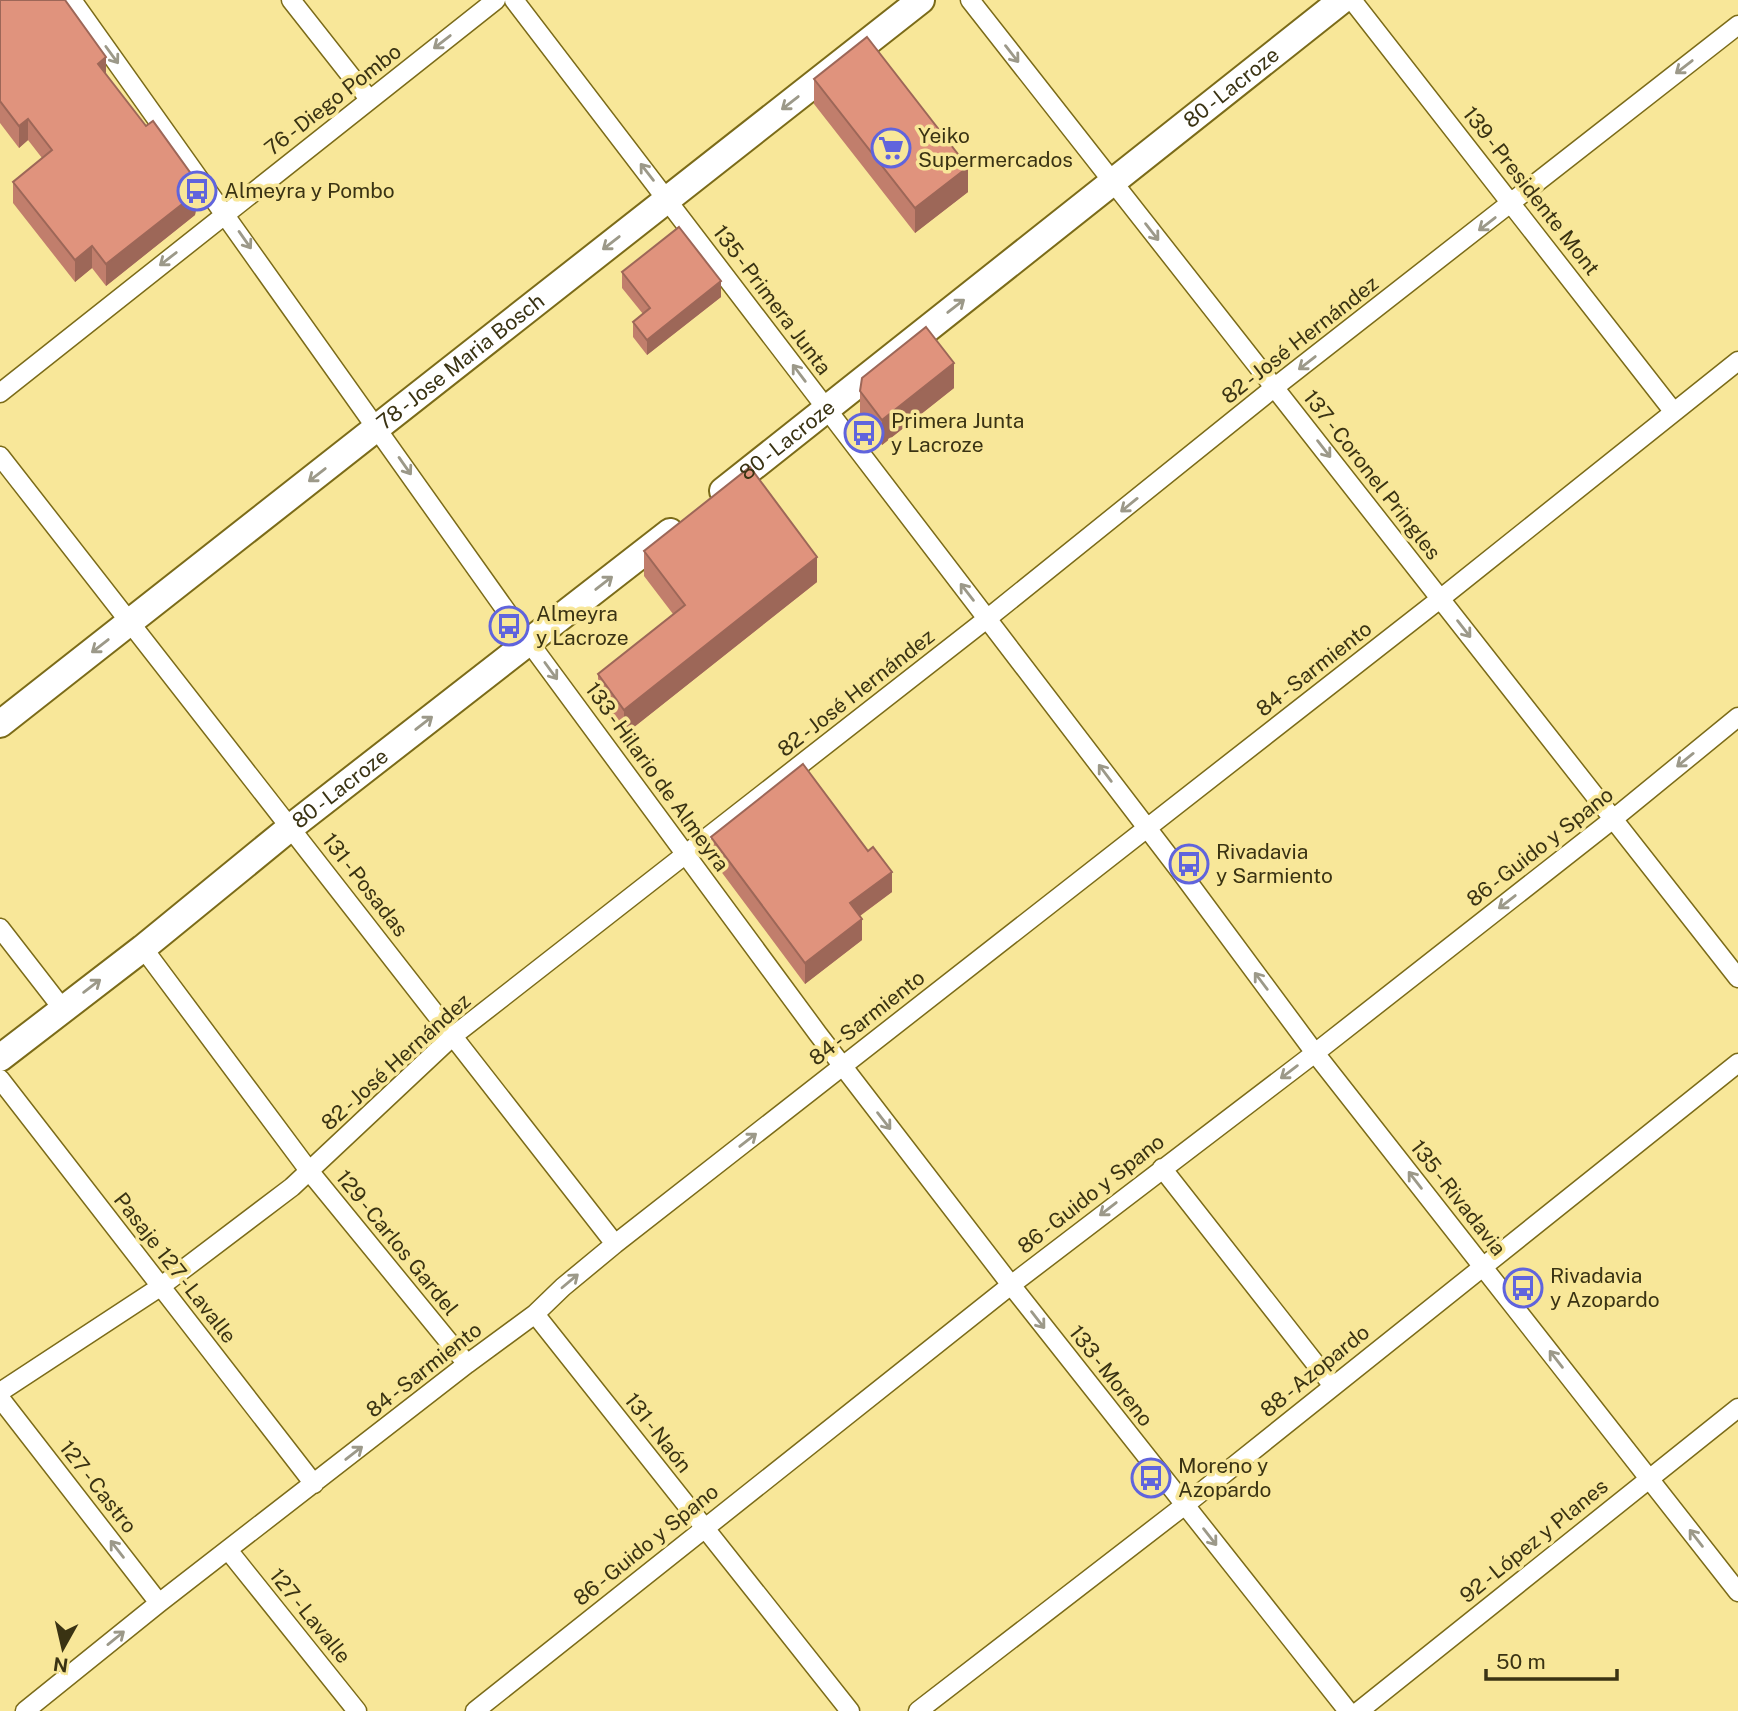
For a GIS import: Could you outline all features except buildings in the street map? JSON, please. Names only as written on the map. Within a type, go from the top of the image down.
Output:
[{"type":"street","name":"133 - Hilario de Almeyra","points":[[72,0],[529,641],[842,1067]]},
{"type":"street","points":[[290,0],[369,99]]},
{"type":"street","name":"76 - Diego Pombo","points":[[0,393],[496,0]]},
{"type":"street","name":"135 - Primera Junta","points":[[514,0],[1146,828]]},
{"type":"street","name":"78 - Jose Maria Bosch","points":[[0,724],[921,0]]},
{"type":"street","name":"137 - Coronel Pringles","points":[[970,0],[1738,978]]},
{"type":"street","name":"80 - Lacroze","points":[[0,1058],[143,948],[291,827],[693,514],[1342,0]]},
{"type":"street","name":"139 - Presidente Mont","points":[[1352,0],[1673,411]]},
{"type":"street","name":"82 - José Hernández","points":[[0,1392],[160,1287],[310,1172],[453,1035],[988,618],[1275,387],[1738,25]]},
{"type":"street","name":"84 - Sarmiento","points":[[25,1711],[159,1603],[535,1314],[615,1244],[1440,599],[1738,361]]},
{"type":"street","name":"131 - Posadas","points":[[0,456],[615,1244]]},
{"type":"street","name":"86 - Guido y Spano","points":[[475,1711],[1011,1285],[1315,1053],[1612,820],[1738,717]]},
{"type":"street","name":"135 - Rivadavia","points":[[1146,828],[1315,1053],[1738,1592]]},
{"type":"street","points":[[0,928],[62,1008]]},
{"type":"street","name":"129 - Carlos Gardel","points":[[143,948],[310,1172],[467,1364]]},
{"type":"street","name":"88 - Azopardo","points":[[918,1711],[1185,1505],[1738,1063]]},
{"type":"street","name":"133 - Moreno","points":[[842,1067],[1348,1711]]},
{"type":"street","name":"Pasaje 127 - Lavalle","points":[[0,1079],[314,1484]]},
{"type":"street","points":[[1162,1168],[1333,1386]]},
{"type":"street","name":"131 - Naón","points":[[535,1314],[850,1711]]},
{"type":"street","name":"127 - Castro","points":[[0,1398],[159,1603]]},
{"type":"street","name":"92 - López y Planes","points":[[1359,1711],[1738,1408]]},
{"type":"street","name":"127 - Lavalle","points":[[229,1550],[357,1711]]},
{"type":"place","name":"Yeiko Supermercados","points":[[891,148]]},
{"type":"place","name":"Almeyra y Pombo","points":[[197,191]]},
{"type":"place","name":"Primera Junta y Lacroze","points":[[864,433]]},
{"type":"place","name":"Almeyra y Lacroze","points":[[509,626]]},
{"type":"place","name":"Rivadavia y Sarmiento","points":[[1189,864]]},
{"type":"place","name":"Rivadavia y Azopardo","points":[[1523,1288]]},
{"type":"place","name":"Moreno y Azopardo","points":[[1151,1478]]}]
